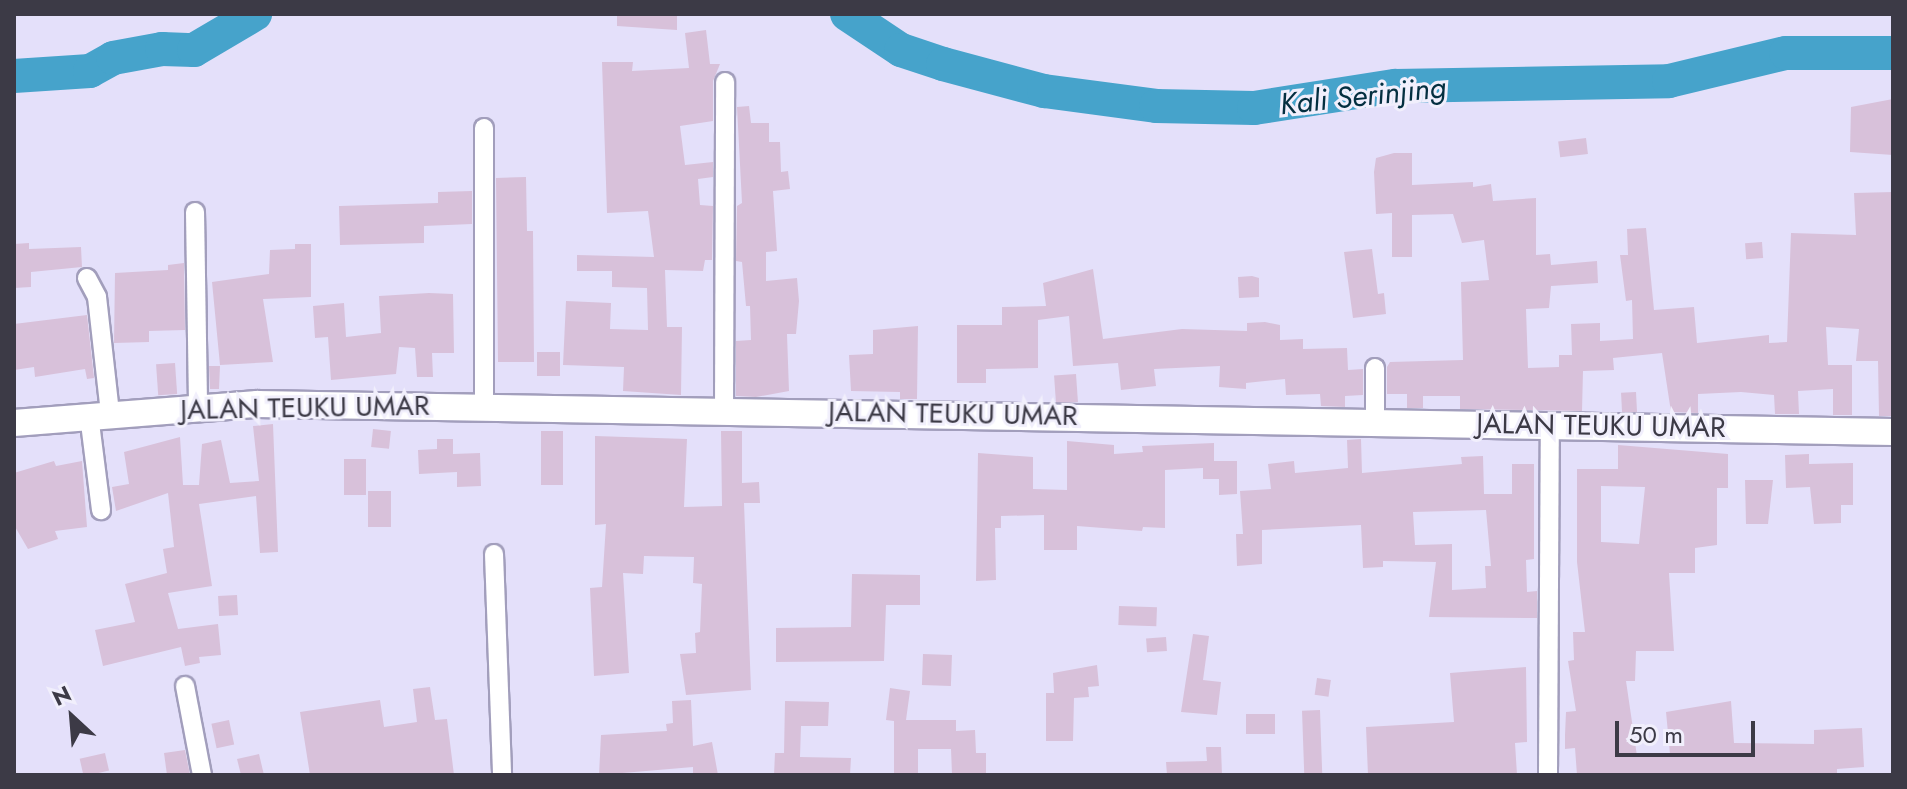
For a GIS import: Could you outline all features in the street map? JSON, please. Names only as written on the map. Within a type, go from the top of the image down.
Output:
[{"type":"main road","name":"JALAN TEUKU UMAR","points":[[14,423],[198,408],[484,407],[1893,432]]},
{"type":"street","points":[[724,411],[725,82]]},
{"type":"street","points":[[484,128],[484,407]]},
{"type":"street","points":[[195,212],[198,408]]},
{"type":"street","points":[[87,278],[97,297],[101,510]]},
{"type":"street","points":[[1375,368],[1375,422]]},
{"type":"street","points":[[1548,775],[1550,425]]},
{"type":"street","points":[[494,554],[502,775]]},
{"type":"street","points":[[185,686],[202,775]]},
{"type":"building","points":[[617,14],[677,14],[677,30],[617,26]]},
{"type":"building","points":[[706,30],[710,64],[720,64],[713,81],[713,121],[680,126],[685,165],[713,162],[713,177],[698,179],[700,205],[713,206],[712,260],[705,260],[703,271],[665,270],[667,327],[682,327],[681,395],[623,391],[624,367],[563,365],[566,301],[611,303],[610,329],[648,330],[647,288],[612,287],[612,271],[577,271],[577,255],[654,257],[648,211],[607,213],[602,62],[633,62],[632,71],[689,68],[685,33]]},
{"type":"building","points":[[1893,99],[1893,155],[1850,152],[1851,107]]},
{"type":"building","points":[[749,106],[751,123],[769,123],[769,142],[780,142],[781,172],[788,171],[790,189],[773,191],[777,251],[766,252],[766,281],[797,278],[799,301],[796,334],[787,334],[789,391],[756,397],[736,396],[736,341],[751,340],[750,306],[746,306],[742,262],[736,261],[737,206],[742,203],[737,107]]},
{"type":"building","points":[[1586,138],[1588,154],[1560,157],[1558,141]]},
{"type":"building","points":[[1394,153],[1412,153],[1412,185],[1473,182],[1473,187],[1491,184],[1493,201],[1536,198],[1536,255],[1550,254],[1551,265],[1597,261],[1598,283],[1551,286],[1549,308],[1526,309],[1528,368],[1559,367],[1559,355],[1572,355],[1571,324],[1600,323],[1600,341],[1633,339],[1632,300],[1626,301],[1620,255],[1628,255],[1627,229],[1646,228],[1654,310],[1694,307],[1697,343],[1769,335],[1769,343],[1787,342],[1791,233],[1856,235],[1854,193],[1893,192],[1893,416],[1879,416],[1878,361],[1856,361],[1859,329],[1826,327],[1828,365],[1852,365],[1852,415],[1833,415],[1833,389],[1798,391],[1799,414],[1775,414],[1774,395],[1741,392],[1698,394],[1698,413],[1671,412],[1662,353],[1613,358],[1614,370],[1583,371],[1582,411],[1460,409],[1460,396],[1423,396],[1423,408],[1407,408],[1407,394],[1387,394],[1387,367],[1390,362],[1463,360],[1461,282],[1489,280],[1484,240],[1462,243],[1453,214],[1412,215],[1412,257],[1392,257],[1392,213],[1376,214],[1374,172],[1376,158]]},
{"type":"building","points":[[526,177],[527,231],[533,231],[534,362],[498,362],[496,178]]},
{"type":"building","points":[[472,191],[472,224],[424,226],[424,243],[340,245],[339,206],[438,203],[438,192]]},
{"type":"building","points":[[1762,242],[1763,258],[1746,259],[1745,243]]},
{"type":"building","points":[[29,243],[29,249],[81,247],[82,267],[31,272],[31,287],[14,288],[14,244]]},
{"type":"building","points":[[295,244],[311,244],[311,297],[263,299],[273,362],[220,365],[212,282],[269,274],[270,250],[295,249]]},
{"type":"building","points":[[1372,249],[1378,294],[1384,293],[1386,314],[1353,318],[1344,252]]},
{"type":"building","points":[[184,263],[185,330],[149,331],[149,342],[114,343],[115,273],[168,270],[168,265]]},
{"type":"building","points":[[1093,269],[1103,339],[1182,329],[1247,331],[1247,323],[1280,325],[1280,340],[1303,339],[1303,349],[1347,348],[1348,370],[1363,369],[1363,395],[1345,396],[1345,407],[1321,406],[1320,394],[1286,395],[1285,379],[1246,383],[1246,389],[1219,387],[1220,366],[1154,369],[1156,386],[1121,390],[1118,363],[1073,366],[1069,316],[1038,320],[1038,368],[986,369],[986,383],[957,383],[957,325],[1002,325],[1002,307],[1046,306],[1043,283]]},
{"type":"building","points":[[1238,277],[1259,278],[1259,297],[1239,298]]},
{"type":"building","points":[[453,294],[454,353],[432,353],[433,377],[417,377],[415,348],[399,347],[396,374],[331,380],[328,337],[315,338],[313,306],[344,303],[346,337],[381,333],[379,296]]},
{"type":"building","points":[[87,315],[94,378],[87,379],[85,369],[35,377],[34,367],[14,370],[14,324]]},
{"type":"building","points":[[918,326],[917,399],[900,399],[900,392],[851,391],[849,355],[873,354],[873,330]]},
{"type":"building","points":[[537,352],[560,352],[560,376],[537,376]]},
{"type":"building","points":[[175,363],[177,394],[158,395],[156,364]]},
{"type":"building","points":[[209,366],[220,366],[219,389],[210,389]]},
{"type":"building","points":[[1076,374],[1078,402],[1056,403],[1054,376]]},
{"type":"building","points":[[1636,392],[1637,412],[1622,413],[1621,393]]},
{"type":"building","points":[[273,424],[278,552],[260,553],[256,496],[199,504],[212,586],[168,593],[178,629],[218,624],[221,655],[199,657],[200,663],[185,666],[181,647],[103,666],[95,630],[135,622],[125,584],[167,573],[163,549],[174,547],[168,493],[116,511],[112,487],[129,484],[124,452],[180,437],[183,485],[199,485],[202,444],[221,440],[230,483],[259,481],[253,426]]},
{"type":"building","points":[[373,429],[391,431],[389,449],[371,447]]},
{"type":"building","points":[[541,431],[563,431],[563,485],[541,485]]},
{"type":"building","points":[[721,431],[742,431],[742,483],[759,482],[760,503],[744,503],[751,690],[686,695],[680,654],[696,653],[695,633],[700,632],[702,584],[693,583],[694,557],[644,556],[643,574],[623,573],[629,673],[594,676],[590,588],[602,587],[606,524],[595,525],[595,436],[687,439],[684,507],[722,506]]},
{"type":"building","points":[[437,439],[453,439],[453,454],[480,453],[481,486],[457,487],[457,472],[419,474],[418,450],[437,449]]},
{"type":"building","points":[[1361,439],[1362,473],[1462,464],[1461,457],[1483,456],[1484,494],[1512,494],[1512,464],[1534,464],[1534,559],[1526,560],[1527,592],[1537,591],[1537,618],[1429,617],[1436,562],[1383,561],[1383,567],[1363,568],[1361,525],[1262,530],[1262,564],[1237,566],[1236,534],[1243,534],[1240,491],[1271,489],[1268,464],[1294,461],[1295,473],[1348,468],[1347,440]],"holes":[[[1486,510],[1491,566],[1485,566],[1486,588],[1452,590],[1452,544],[1415,545],[1413,512]]]},
{"type":"building","points":[[1067,441],[1114,445],[1114,454],[1143,452],[1142,446],[1214,443],[1214,461],[1237,461],[1237,494],[1219,495],[1219,479],[1203,479],[1203,468],[1165,470],[1165,528],[1143,527],[1142,531],[1077,526],[1077,550],[1044,550],[1044,515],[1001,516],[1001,528],[995,528],[996,580],[976,581],[978,453],[1033,457],[1033,489],[1067,490]]},
{"type":"building","points":[[1618,445],[1728,454],[1728,488],[1717,488],[1717,545],[1695,548],[1695,573],[1669,573],[1674,651],[1636,651],[1635,681],[1626,681],[1637,756],[1670,754],[1666,712],[1731,701],[1734,743],[1814,744],[1814,730],[1862,728],[1864,767],[1837,769],[1837,775],[1577,775],[1575,748],[1565,749],[1565,735],[1566,712],[1576,711],[1568,661],[1574,660],[1573,632],[1585,632],[1577,562],[1577,469],[1618,469]],"holes":[[[1601,486],[1645,487],[1639,544],[1601,542]]]},
{"type":"building","points":[[1809,454],[1809,464],[1853,463],[1853,505],[1841,505],[1841,523],[1814,524],[1810,487],[1786,488],[1785,455]]},
{"type":"building","points":[[344,459],[366,459],[366,495],[344,495]]},
{"type":"building","points":[[54,461],[56,466],[82,461],[87,527],[55,531],[58,539],[28,549],[14,525],[14,473]]},
{"type":"building","points":[[1745,480],[1773,480],[1768,524],[1746,524]]},
{"type":"building","points":[[368,491],[391,491],[391,527],[368,527]]},
{"type":"building","points":[[852,574],[920,575],[920,605],[886,605],[884,661],[776,662],[776,628],[851,627]]},
{"type":"building","points":[[237,595],[238,615],[219,616],[218,596]]},
{"type":"building","points":[[1119,606],[1157,607],[1156,626],[1118,625]]},
{"type":"building","points":[[1193,634],[1209,636],[1203,680],[1221,682],[1217,715],[1181,712]]},
{"type":"building","points":[[1166,637],[1167,651],[1147,652],[1146,638]]},
{"type":"building","points":[[923,654],[952,655],[951,686],[922,685]]},
{"type":"building","points":[[1097,665],[1099,686],[1088,687],[1089,697],[1074,698],[1073,741],[1046,741],[1046,693],[1054,693],[1053,673]]},
{"type":"building","points":[[1526,667],[1527,742],[1515,743],[1517,775],[1368,775],[1366,727],[1454,722],[1450,673]]},
{"type":"building","points":[[1317,678],[1331,680],[1328,697],[1315,695]]},
{"type":"building","points":[[430,687],[435,720],[447,719],[454,775],[310,775],[300,712],[380,700],[384,727],[417,722],[413,689]]},
{"type":"building","points":[[890,688],[910,691],[906,720],[956,720],[956,731],[975,730],[976,753],[986,753],[986,773],[952,774],[951,749],[918,749],[918,775],[894,775],[894,721],[886,720]]},
{"type":"building","points":[[691,700],[693,746],[712,742],[718,775],[693,775],[693,767],[599,775],[601,735],[667,731],[666,724],[673,723],[672,701]]},
{"type":"building","points":[[785,701],[829,702],[828,726],[801,726],[800,757],[851,758],[850,775],[774,775],[775,753],[784,753]]},
{"type":"building","points":[[1320,710],[1322,775],[1304,775],[1302,711]]},
{"type":"building","points":[[1246,714],[1275,714],[1275,734],[1246,734]]},
{"type":"building","points":[[229,720],[234,744],[217,748],[211,724]]},
{"type":"building","points":[[1206,747],[1221,747],[1222,775],[1167,775],[1166,762],[1207,761]]},
{"type":"building","points":[[185,750],[190,775],[167,775],[164,753]]},
{"type":"building","points":[[105,753],[109,771],[83,775],[80,759]]},
{"type":"building","points":[[259,754],[264,775],[241,775],[237,759]]},
{"type":"waterway","name":"Kali Serinjing","points":[[14,76],[90,71],[113,58],[162,49],[194,50],[255,14]]},
{"type":"waterway","name":"Kali Serinjing","points":[[847,14],[901,50],[943,64],[1044,91],[1156,106],[1254,108],[1395,86],[1669,81],[1786,53],[1893,53]]}]
